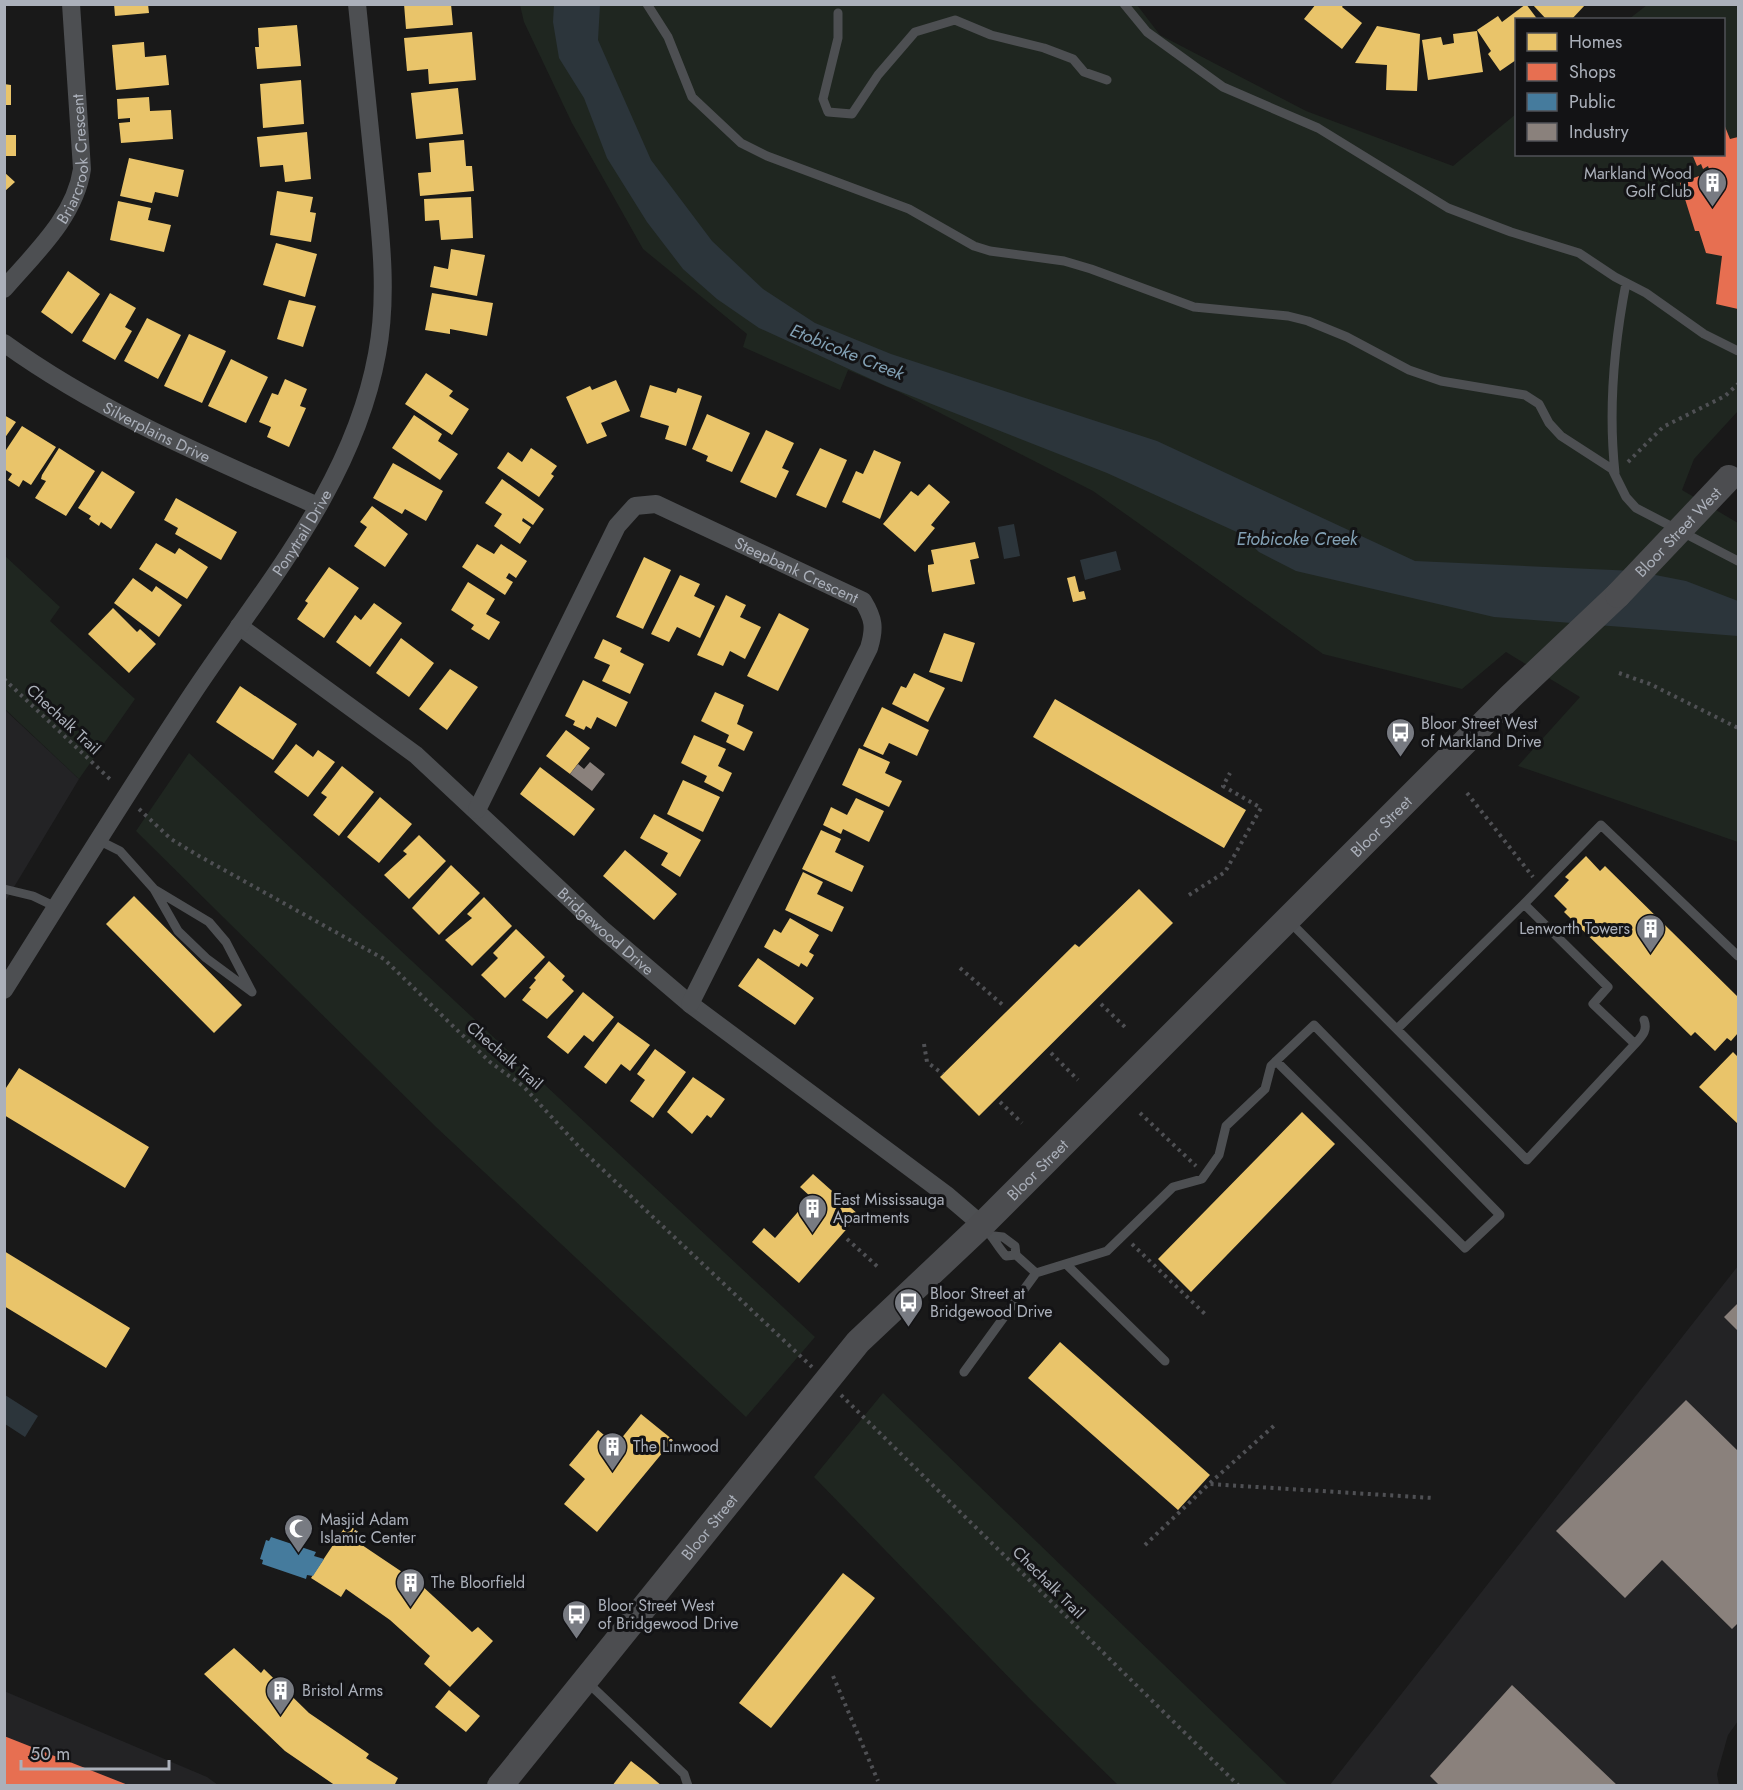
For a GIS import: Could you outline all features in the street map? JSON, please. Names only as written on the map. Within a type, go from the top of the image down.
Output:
[{"type":"main road","name":"Bloor Street West","points":[[1618,595],[1734,473]]},
{"type":"main road","name":"Bloor Street","points":[[500,1785],[858,1342],[988,1231],[1288,920],[1510,697],[1618,595]]},
{"type":"street","name":"Briarcrook Crescent","points":[[4,289],[68,212],[79,190],[82,169],[71,4]]},
{"type":"street","name":"Ponytrail Drive","points":[[4,990],[98,840],[239,626],[283,565],[340,470],[367,399],[378,353],[384,302],[379,223],[357,4]]},
{"type":"street","name":"Silverplains Drive","points":[[4,343],[104,407],[184,447],[318,506]]},
{"type":"street","name":"Steepbank Crescent","points":[[477,810],[616,526],[635,506],[656,504],[863,601],[873,617],[874,631],[869,648],[690,1004]]},
{"type":"street","name":"Bridgewood Drive","points":[[239,626],[416,755],[602,929],[690,1004],[948,1196],[988,1231]]},
{"type":"lane","points":[[647,4],[668,37],[692,96],[716,122],[741,143],[767,156],[909,209],[974,246],[990,251],[1064,261],[1194,307],[1288,316],[1308,321],[1347,337],[1409,370],[1441,381],[1525,395],[1539,404],[1549,423],[1561,436],[1612,469],[1626,496],[1636,508],[1738,561]]},
{"type":"lane","points":[[1124,4],[1147,32],[1223,87],[1318,128],[1448,208],[1579,254],[1646,293],[1704,334],[1738,351]]},
{"type":"lane","points":[[838,13],[838,38],[823,99],[828,112],[852,114],[879,75],[915,32],[955,20],[991,35],[1073,59],[1084,72],[1107,80]]},
{"type":"lane","points":[[1615,475],[1611,435],[1611,390],[1626,283]]},
{"type":"lane","points":[[1397,1029],[1601,825],[1738,956]]},
{"type":"lane","points":[[98,840],[120,851],[154,889],[178,931],[206,958],[252,992],[226,942],[209,922],[154,889]]},
{"type":"lane","points":[[4,889],[33,896],[56,908]]},
{"type":"lane","points":[[1524,904],[1617,995]]},
{"type":"lane","points":[[1288,920],[1527,1160],[1644,1034],[1646,1026],[1644,1020]]},
{"type":"lane","points":[[1608,987],[1593,1004],[1635,1044]]},
{"type":"lane","points":[[964,1372],[1036,1273],[1107,1251],[1173,1186],[1202,1179],[1219,1155],[1226,1126],[1265,1089],[1271,1066],[1276,1061],[1314,1025],[1500,1215],[1465,1248],[1276,1061]]},
{"type":"lane","points":[[988,1231],[995,1244],[1006,1256],[1016,1256],[1036,1273]]},
{"type":"lane","points":[[1066,1264],[1165,1361]]},
{"type":"lane","points":[[585,1680],[684,1774],[688,1785]]},
{"type":"path","points":[[1615,475],[1663,427],[1725,396],[1738,384]]},
{"type":"path","points":[[1619,673],[1650,684],[1738,728]]},
{"type":"path","name":"Chechalk Trail","points":[[4,679],[107,776]]},
{"type":"path","points":[[1189,895],[1225,872],[1261,808],[1223,786],[1230,773]]},
{"type":"path","points":[[1467,793],[1541,886]]},
{"type":"path","name":"Chechalk Trail","points":[[144,815],[171,838],[199,856],[384,959],[490,1062],[523,1086],[583,1151],[811,1365]]},
{"type":"path","points":[[960,968],[1004,1006]]},
{"type":"path","points":[[1101,1004],[1128,1030]]},
{"type":"path","points":[[924,1044],[927,1062],[943,1074]]},
{"type":"path","points":[[1051,1053],[1078,1080]]},
{"type":"path","points":[[1000,1102],[1022,1123]]},
{"type":"path","points":[[1140,1113],[1205,1174]]},
{"type":"path","points":[[1124,1235],[1207,1316]]},
{"type":"path","points":[[848,1239],[878,1267]]},
{"type":"path","name":"Chechalk Trail","points":[[842,1395],[1239,1785]]},
{"type":"path","points":[[1146,1545],[1277,1423]]},
{"type":"path","points":[[1209,1484],[1433,1498]]},
{"type":"path","points":[[833,1676],[878,1781]]},
{"type":"shaded area","name":"Markland Wood Golf Club","points":[[520,5],[1137,5],[1160,35],[1306,111],[1453,166],[1515,115],[1515,156],[1725,156],[1725,18],[1630,18],[1647,5],[1738,5],[1738,411],[1694,459],[1682,490],[1738,523],[1738,842],[1518,766],[1580,697],[1506,652],[1462,689],[1323,654],[1093,491],[899,392],[848,370],[840,390],[743,347],[747,334],[643,249],[572,123],[524,22]]},
{"type":"shaded area","points":[[4,555],[60,607],[50,621],[135,699],[79,779],[5,709]]},
{"type":"shaded area","points":[[4,709],[79,779],[5,902],[4,902]]},
{"type":"shaded area","points":[[189,753],[815,1337],[746,1417],[436,1127],[136,831]]},
{"type":"shaded area","points":[[1738,1266],[1738,1721],[1728,1735],[1717,1774],[1719,1785],[1329,1786]]},
{"type":"shaded area","points":[[883,1393],[1288,1785],[1118,1785],[1030,1699],[814,1477]]},
{"type":"shaded area","points":[[4,1691],[207,1777],[218,1785],[5,1785]]},
{"type":"water","name":"Etobicoke Creek","points":[[554,5],[600,5],[598,40],[651,160],[712,241],[763,289],[815,323],[891,354],[1157,441],[1415,561],[1635,571],[1686,581],[1738,601],[1738,636],[1494,617],[1296,571],[1259,552],[1239,533],[1107,473],[886,386],[759,328],[717,299],[683,269],[647,222],[607,158],[584,98],[559,58],[553,22]]},
{"type":"water","points":[[1014,524],[1020,556],[1004,559],[998,527]]},
{"type":"water","points":[[1116,551],[1121,570],[1085,580],[1080,560]]},
{"type":"water","points":[[5,1395],[38,1416],[25,1437],[5,1424]]},
{"type":"building: Homes","points":[[114,4],[148,4],[149,13],[115,16]]},
{"type":"building: Homes","points":[[404,4],[451,4],[453,25],[406,29]]},
{"type":"building: Homes","points":[[1316,4],[1344,4],[1342,7],[1362,23],[1342,49],[1304,19]]},
{"type":"building: Homes","points":[[1526,4],[1536,18],[1515,18],[1515,61],[1500,71],[1488,54],[1491,51],[1477,30],[1498,16],[1502,22]]},
{"type":"building: Homes","points":[[1532,4],[1586,4],[1573,18],[1545,18]]},
{"type":"building: Homes","points":[[297,25],[301,66],[257,69],[255,47],[259,47],[258,28]]},
{"type":"building: Homes","points":[[1377,26],[1420,34],[1417,91],[1386,90],[1387,65],[1355,63]]},
{"type":"building: Homes","points":[[1477,31],[1483,72],[1428,80],[1422,40],[1441,37],[1443,45],[1454,43],[1453,34]]},
{"type":"building: Homes","points":[[472,32],[476,80],[429,84],[428,69],[407,71],[404,38]]},
{"type":"building: Homes","points":[[144,42],[145,57],[166,55],[169,85],[116,90],[112,45]]},
{"type":"building: Homes","points":[[301,80],[304,124],[263,128],[260,84]]},
{"type":"building: Homes","points":[[4,84],[11,85],[11,105],[4,105]]},
{"type":"building: Homes","points":[[458,88],[463,134],[416,139],[411,93]]},
{"type":"building: Homes","points":[[149,97],[150,111],[171,110],[173,139],[121,143],[119,123],[130,122],[130,118],[118,119],[117,99]]},
{"type":"building: Homes","points":[[307,132],[311,179],[285,182],[283,165],[260,167],[257,137]]},
{"type":"building: Homes","points":[[4,135],[16,135],[16,156],[4,156]]},
{"type":"building: Homes","points":[[464,140],[466,166],[472,166],[474,191],[420,196],[418,173],[431,172],[429,143]]},
{"type":"building: Homes","points":[[129,158],[184,170],[178,197],[155,192],[152,203],[120,196]]},
{"type":"building: Homes","points":[[4,172],[15,182],[4,192]]},
{"type":"building: Homes","points":[[277,191],[313,197],[310,212],[316,213],[311,242],[270,235]]},
{"type":"building: Homes","points":[[471,197],[473,238],[441,240],[439,220],[425,221],[424,199]]},
{"type":"building: Homes","points":[[118,201],[151,208],[148,220],[171,225],[164,252],[110,240]]},
{"type":"building: Homes","points":[[276,243],[317,254],[305,297],[263,285]]},
{"type":"building: Homes","points":[[451,249],[485,255],[477,296],[430,287],[434,266],[448,269]]},
{"type":"building: Homes","points":[[68,271],[100,294],[72,334],[41,312]]},
{"type":"building: Homes","points":[[110,293],[136,308],[125,327],[132,331],[115,360],[82,341]]},
{"type":"building: Homes","points":[[432,293],[493,303],[487,336],[450,329],[450,334],[425,330]]},
{"type":"building: Homes","points":[[289,300],[316,306],[303,347],[277,339]]},
{"type":"building: Homes","points":[[147,318],[181,335],[158,379],[124,361]]},
{"type":"building: Homes","points":[[189,334],[226,351],[202,403],[164,386]]},
{"type":"building: Homes","points":[[231,359],[268,377],[246,423],[208,406]]},
{"type":"building: Homes","points":[[426,373],[453,391],[449,396],[469,409],[452,435],[405,404]]},
{"type":"building: Homes","points":[[285,379],[307,389],[300,406],[306,408],[289,447],[267,437],[271,427],[259,422],[272,393],[278,395]]},
{"type":"building: Homes","points":[[616,380],[630,411],[601,423],[607,436],[587,444],[566,397],[590,386],[592,390]]},
{"type":"building: Homes","points":[[650,385],[676,393],[678,388],[702,396],[686,446],[665,439],[669,426],[640,417]]},
{"type":"building: Homes","points":[[707,414],[750,433],[732,472],[706,461],[708,456],[692,449]]},
{"type":"building: Homes","points":[[4,415],[16,422],[4,439]]},
{"type":"building: Homes","points":[[414,415],[442,434],[438,441],[458,454],[440,480],[392,448]]},
{"type":"building: Homes","points":[[22,426],[56,447],[31,485],[23,480],[19,487],[8,480],[12,474],[4,469],[4,453]]},
{"type":"building: Homes","points":[[766,430],[794,443],[782,468],[789,471],[776,498],[740,482]]},
{"type":"building: Homes","points":[[59,448],[95,471],[66,516],[35,498],[46,481],[41,479],[42,475]]},
{"type":"building: Homes","points":[[531,448],[557,466],[551,474],[554,476],[539,497],[497,468],[508,452],[522,462]]},
{"type":"building: Homes","points":[[820,448],[847,460],[826,508],[796,495]]},
{"type":"building: Homes","points":[[874,450],[901,462],[880,519],[842,502],[856,471],[863,474]]},
{"type":"building: Homes","points":[[393,463],[443,491],[426,521],[405,509],[402,514],[373,498]]},
{"type":"building: Homes","points":[[102,471],[135,492],[111,529],[101,522],[99,526],[89,519],[91,516],[78,508]]},
{"type":"building: Homes","points":[[502,479],[544,509],[533,525],[523,518],[522,521],[531,527],[520,544],[494,526],[502,514],[485,503]]},
{"type":"building: Homes","points":[[929,484],[950,502],[931,525],[935,528],[915,552],[883,524],[911,491],[918,496]]},
{"type":"building: Homes","points":[[176,498],[237,532],[221,560],[175,534],[178,528],[164,520]]},
{"type":"building: Homes","points":[[372,506],[408,534],[385,567],[354,546],[367,527],[360,522]]},
{"type":"building: Homes","points":[[975,542],[979,558],[970,560],[975,584],[932,592],[928,571],[928,565],[934,564],[931,550]]},
{"type":"building: Homes","points":[[156,543],[175,554],[179,548],[208,567],[187,599],[139,569]]},
{"type":"building: Homes","points":[[477,544],[494,554],[501,544],[527,561],[516,578],[509,573],[506,578],[513,582],[505,595],[462,567]]},
{"type":"building: Homes","points":[[644,557],[671,570],[643,629],[616,617]]},
{"type":"building: Homes","points":[[329,567],[359,588],[324,638],[297,619],[308,603],[305,601]]},
{"type":"building: Homes","points":[[680,575],[700,584],[694,596],[715,606],[700,638],[677,627],[669,642],[651,634]]},
{"type":"building: Homes","points":[[1075,576],[1079,592],[1084,591],[1086,599],[1073,602],[1067,578]]},
{"type":"building: Homes","points":[[133,578],[152,592],[156,586],[182,605],[159,637],[114,603]]},
{"type":"building: Homes","points":[[468,582],[495,599],[486,614],[500,622],[489,640],[471,629],[474,625],[451,610]]},
{"type":"building: Homes","points":[[726,595],[746,605],[740,617],[761,627],[745,659],[730,651],[723,666],[697,655]]},
{"type":"building: Homes","points":[[374,603],[402,623],[370,667],[336,642],[355,615],[361,620]]},
{"type":"building: Homes","points":[[113,608],[137,632],[140,629],[156,644],[129,673],[88,634]]},
{"type":"building: Homes","points":[[779,613],[809,629],[778,691],[747,676]]},
{"type":"building: Homes","points":[[944,633],[975,643],[962,682],[929,672]]},
{"type":"building: Homes","points":[[401,638],[434,663],[409,697],[376,673]]},
{"type":"building: Homes","points":[[603,639],[622,648],[620,652],[644,664],[630,694],[602,681],[610,665],[594,658]]},
{"type":"building: Homes","points":[[450,669],[478,687],[447,730],[419,709]]},
{"type":"building: Homes","points":[[914,673],[945,688],[928,722],[892,704],[901,686],[906,688]]},
{"type":"building: Homes","points":[[583,680],[628,702],[616,727],[597,717],[591,729],[586,726],[584,730],[573,725],[575,721],[565,716]]},
{"type":"building: Homes","points":[[240,686],[297,724],[273,760],[216,722]]},
{"type":"building: Homes","points":[[715,692],[744,705],[737,724],[753,732],[744,751],[726,742],[729,735],[701,721]]},
{"type":"building: Homes","points":[[1055,699],[1246,810],[1224,848],[1033,737]]},
{"type":"building: Homes","points":[[882,707],[929,730],[917,756],[889,743],[883,755],[863,746]]},
{"type":"building: Homes","points":[[566,730],[590,748],[570,774],[546,756]]},
{"type":"building: Homes","points":[[694,735],[726,749],[718,766],[732,773],[723,792],[704,782],[707,776],[681,763]]},
{"type":"building: Homes","points":[[296,744],[313,757],[318,750],[335,762],[308,797],[274,772]]},
{"type":"building: Homes","points":[[859,748],[890,762],[885,773],[902,781],[889,807],[842,785]]},
{"type":"building: Homes","points":[[342,766],[374,792],[339,836],[313,815],[327,797],[321,793]]},
{"type":"building: Homes","points":[[540,767],[595,809],[574,836],[520,794]]},
{"type":"building: Homes","points":[[683,780],[720,797],[703,832],[667,814]]},
{"type":"building: Homes","points":[[380,797],[412,824],[379,863],[347,837]]},
{"type":"building: Homes","points":[[856,798],[884,811],[869,842],[843,829],[841,834],[823,825],[831,807],[847,815]]},
{"type":"building: Homes","points":[[654,814],[701,840],[680,877],[661,865],[668,853],[640,838]]},
{"type":"building: Homes","points":[[821,830],[841,839],[835,852],[864,866],[852,892],[802,869]]},
{"type":"building: Homes","points":[[419,835],[446,861],[409,899],[384,875],[407,854],[403,851]]},
{"type":"building: Homes","points":[[625,850],[677,894],[654,920],[603,876]]},
{"type":"building: Homes","name":"Lenworth Towers","points":[[1586,856],[1600,871],[1605,866],[1738,997],[1738,1033],[1731,1041],[1727,1038],[1715,1051],[1695,1032],[1691,1036],[1564,912],[1567,909],[1554,896],[1569,880],[1565,877]]},
{"type":"building: Homes","points":[[451,865],[480,893],[439,935],[412,908]]},
{"type":"building: Homes","points":[[803,872],[823,882],[817,894],[844,907],[832,932],[785,910]]},
{"type":"building: Homes","points":[[1139,889],[1173,923],[979,1116],[940,1077],[1075,944],[1079,947]]},
{"type":"building: Homes","points":[[134,896],[242,1005],[214,1033],[106,924]]},
{"type":"building: Homes","points":[[484,897],[512,926],[472,966],[445,940],[472,918],[467,914]]},
{"type":"building: Homes","points":[[790,918],[819,935],[809,952],[814,955],[807,967],[801,963],[799,967],[764,947],[774,929],[781,933]]},
{"type":"building: Homes","points":[[516,929],[545,957],[505,998],[481,975],[498,958],[493,953]]},
{"type":"building: Homes","points":[[758,958],[814,998],[795,1025],[738,986]]},
{"type":"building: Homes","points":[[549,961],[565,976],[562,980],[574,991],[547,1019],[522,1000],[536,980],[534,978]]},
{"type":"building: Homes","points":[[583,992],[614,1017],[593,1042],[584,1035],[568,1054],[547,1037]]},
{"type":"building: Homes","points":[[618,1022],[650,1045],[630,1071],[621,1064],[606,1084],[584,1067]]},
{"type":"building: Homes","points":[[655,1049],[686,1072],[653,1118],[630,1101],[645,1080],[637,1074]]},
{"type":"building: Homes","points":[[1733,1052],[1738,1057],[1738,1124],[1699,1087]]},
{"type":"building: Homes","points":[[19,1068],[149,1147],[125,1188],[4,1115],[4,1091]]},
{"type":"building: Homes","points":[[693,1077],[725,1099],[711,1118],[707,1115],[692,1134],[667,1112]]},
{"type":"building: Homes","points":[[1302,1112],[1335,1144],[1191,1292],[1158,1259]]},
{"type":"building: Homes","name":"East Mississauga Apartments","points":[[813,1174],[859,1215],[799,1283],[752,1242],[764,1228],[775,1238],[811,1197],[800,1187]]},
{"type":"building: Homes","points":[[4,1251],[130,1328],[106,1368],[4,1306]]},
{"type":"building: Homes","points":[[1060,1342],[1210,1475],[1178,1510],[1028,1378]]},
{"type":"building: Homes","name":"The Linwood","points":[[641,1414],[673,1440],[597,1532],[564,1504],[585,1479],[569,1465],[598,1430],[616,1445]]},
{"type":"building: Homes","name":"The Bloorfield","points":[[347,1524],[364,1536],[359,1543],[420,1584],[472,1632],[478,1627],[493,1641],[450,1687],[424,1664],[430,1656],[390,1620],[346,1589],[341,1597],[311,1578]]},
{"type":"building: Homes","points":[[843,1573],[875,1598],[771,1728],[739,1703]]},
{"type":"building: Homes","name":"Bristol Arms","points":[[234,1648],[261,1673],[264,1669],[309,1713],[369,1754],[366,1758],[398,1778],[394,1786],[336,1786],[285,1751],[204,1674]]},
{"type":"building: Homes","points":[[449,1690],[480,1716],[466,1732],[435,1707]]},
{"type":"building: Homes","points":[[631,1761],[649,1775],[662,1786],[612,1786]]},
{"type":"building: Shops","name":"Markland Wood Golf Club","points":[[1725,126],[1730,139],[1738,137],[1738,309],[1716,304],[1722,256],[1706,253],[1699,231],[1695,231],[1680,183],[1710,172],[1708,166],[1703,169],[1701,164],[1697,166],[1693,156],[1725,156]]},
{"type":"building: Shops","points":[[4,1736],[128,1785],[128,1786],[4,1786]]},
{"type":"building: Public","points":[[271,1537],[316,1552],[314,1556],[324,1559],[313,1576],[307,1575],[306,1579],[262,1564],[263,1560],[260,1559],[266,1540],[269,1541]]},
{"type":"building: Industry","points":[[590,762],[605,774],[592,791],[570,774],[578,764],[584,769]]},
{"type":"building: Industry","points":[[1738,1303],[1738,1331],[1724,1317]]},
{"type":"building: Industry","points":[[1686,1400],[1738,1451],[1738,1623],[1732,1629],[1662,1560],[1625,1598],[1556,1531]]},
{"type":"building: Industry","points":[[1512,1685],[1618,1786],[1440,1786],[1430,1776]]},
{"type":"place","name":"Markland Wood Golf Club","points":[[1713,208]]},
{"type":"place","name":"Bloor Street West of Markland Drive","points":[[1400,758]]},
{"type":"place","name":"Lenworth Towers","points":[[1651,954]]},
{"type":"place","name":"East Mississauga Apartments","points":[[812,1234]]},
{"type":"place","name":"Bloor Street at Bridgewood Drive","points":[[909,1328]]},
{"type":"place","name":"The Linwood","points":[[612,1472]]},
{"type":"place","name":"Masjid Adam Islamic Center","points":[[299,1554]]},
{"type":"place","name":"The Bloorfield","points":[[410,1608]]},
{"type":"place","name":"Bloor Street West of Bridgewood Drive","points":[[577,1640]]},
{"type":"place","name":"Bristol Arms","points":[[281,1716]]}]
